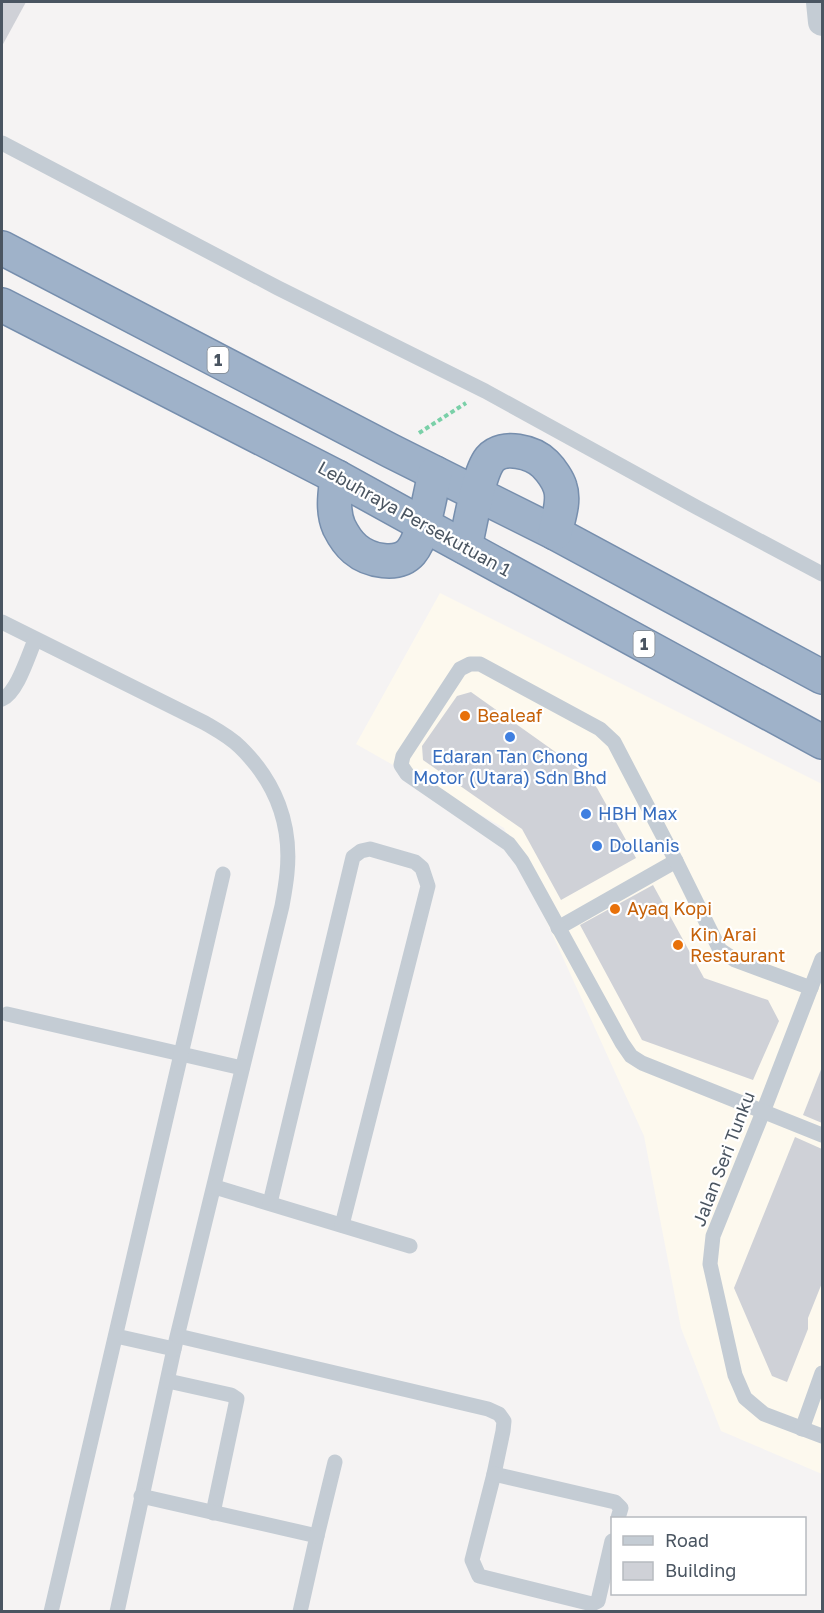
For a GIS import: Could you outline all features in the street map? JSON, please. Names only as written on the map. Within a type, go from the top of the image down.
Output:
[{"type":"highway","name":"1","points":[[2,248],[391,451],[555,533],[822,677]]},
{"type":"highway","name":"Lebuhraya Persekutuan 1","points":[[2,305],[337,477],[822,741]]},
{"type":"highway","points":[[465,547],[484,469],[491,457],[499,452],[510,450],[535,457],[544,464],[561,488],[561,506],[555,533]]},
{"type":"highway","points":[[337,477],[334,510],[338,526],[355,549],[366,556],[382,561],[405,558],[412,551],[424,525],[435,473]]},
{"type":"street","points":[[820,2],[822,22]]},
{"type":"lane","points":[[2,143],[279,288],[484,391],[822,574]]},
{"type":"lane","points":[[2,622],[205,723],[239,745],[270,785],[285,823],[288,847],[282,906],[176,1343],[117,1611]]},
{"type":"lane","points":[[2,699],[14,689],[35,640]]},
{"type":"lane","points":[[811,988],[735,960],[720,950],[614,742],[600,729],[480,664],[470,664],[460,669],[404,756],[401,765],[407,774],[509,844],[522,861],[631,1056],[642,1063],[822,1135]]},
{"type":"lane","points":[[270,1203],[353,857],[361,851],[370,849],[415,862],[422,868],[428,886],[342,1225]]},
{"type":"lane","points":[[558,928],[676,861]]},
{"type":"lane","points":[[51,1611],[223,874]]},
{"type":"lane","name":"Jalan Seri Tunku","points":[[822,959],[764,1112],[713,1236],[710,1264],[735,1375],[745,1398],[764,1414],[822,1436]]},
{"type":"lane","points":[[7,1014],[242,1068]]},
{"type":"lane","points":[[214,1187],[410,1246]]},
{"type":"lane","points":[[116,1336],[176,1343],[488,1409],[499,1414],[504,1421],[503,1431],[472,1560],[479,1576],[592,1604],[598,1601],[611,1544]]},
{"type":"lane","points":[[802,1429],[822,1373]]},
{"type":"lane","points":[[168,1381],[235,1396],[237,1400],[213,1513]]},
{"type":"lane","points":[[300,1611],[335,1462]]},
{"type":"lane","points":[[494,1474],[615,1502],[621,1508],[618,1517]]},
{"type":"lane","points":[[141,1496],[317,1536]]},
{"type":"path","points":[[391,451],[484,391]]},
{"type":"shaded area","points":[[440,593],[822,784],[822,1474],[721,1431],[681,1328],[644,1136],[504,828],[356,744]]},
{"type":"building","points":[[2,2],[26,2],[2,46]]},
{"type":"building","points":[[471,692],[585,773],[597,788],[636,858],[561,900],[522,829],[423,760],[422,746],[457,696]]},
{"type":"building","points":[[653,885],[704,978],[768,1000],[779,1021],[753,1080],[642,1040],[580,925]]},
{"type":"building","points":[[822,1067],[822,1123],[803,1115]]},
{"type":"building","points":[[795,1137],[822,1149],[822,1283],[808,1318],[808,1329],[787,1382],[772,1376],[734,1288]]},
{"type":"place","name":"Bealeaf","points":[[465,716]]},
{"type":"place","name":"Edaran Tan Chong Motor (Utara) Sdn Bhd","points":[[510,737]]},
{"type":"place","name":"HBH Max","points":[[586,814]]},
{"type":"place","name":"Dollanis","points":[[597,846]]},
{"type":"place","name":"Ayaq Kopi","points":[[615,909]]},
{"type":"place","name":"Kin Arai Restaurant","points":[[678,945]]}]
